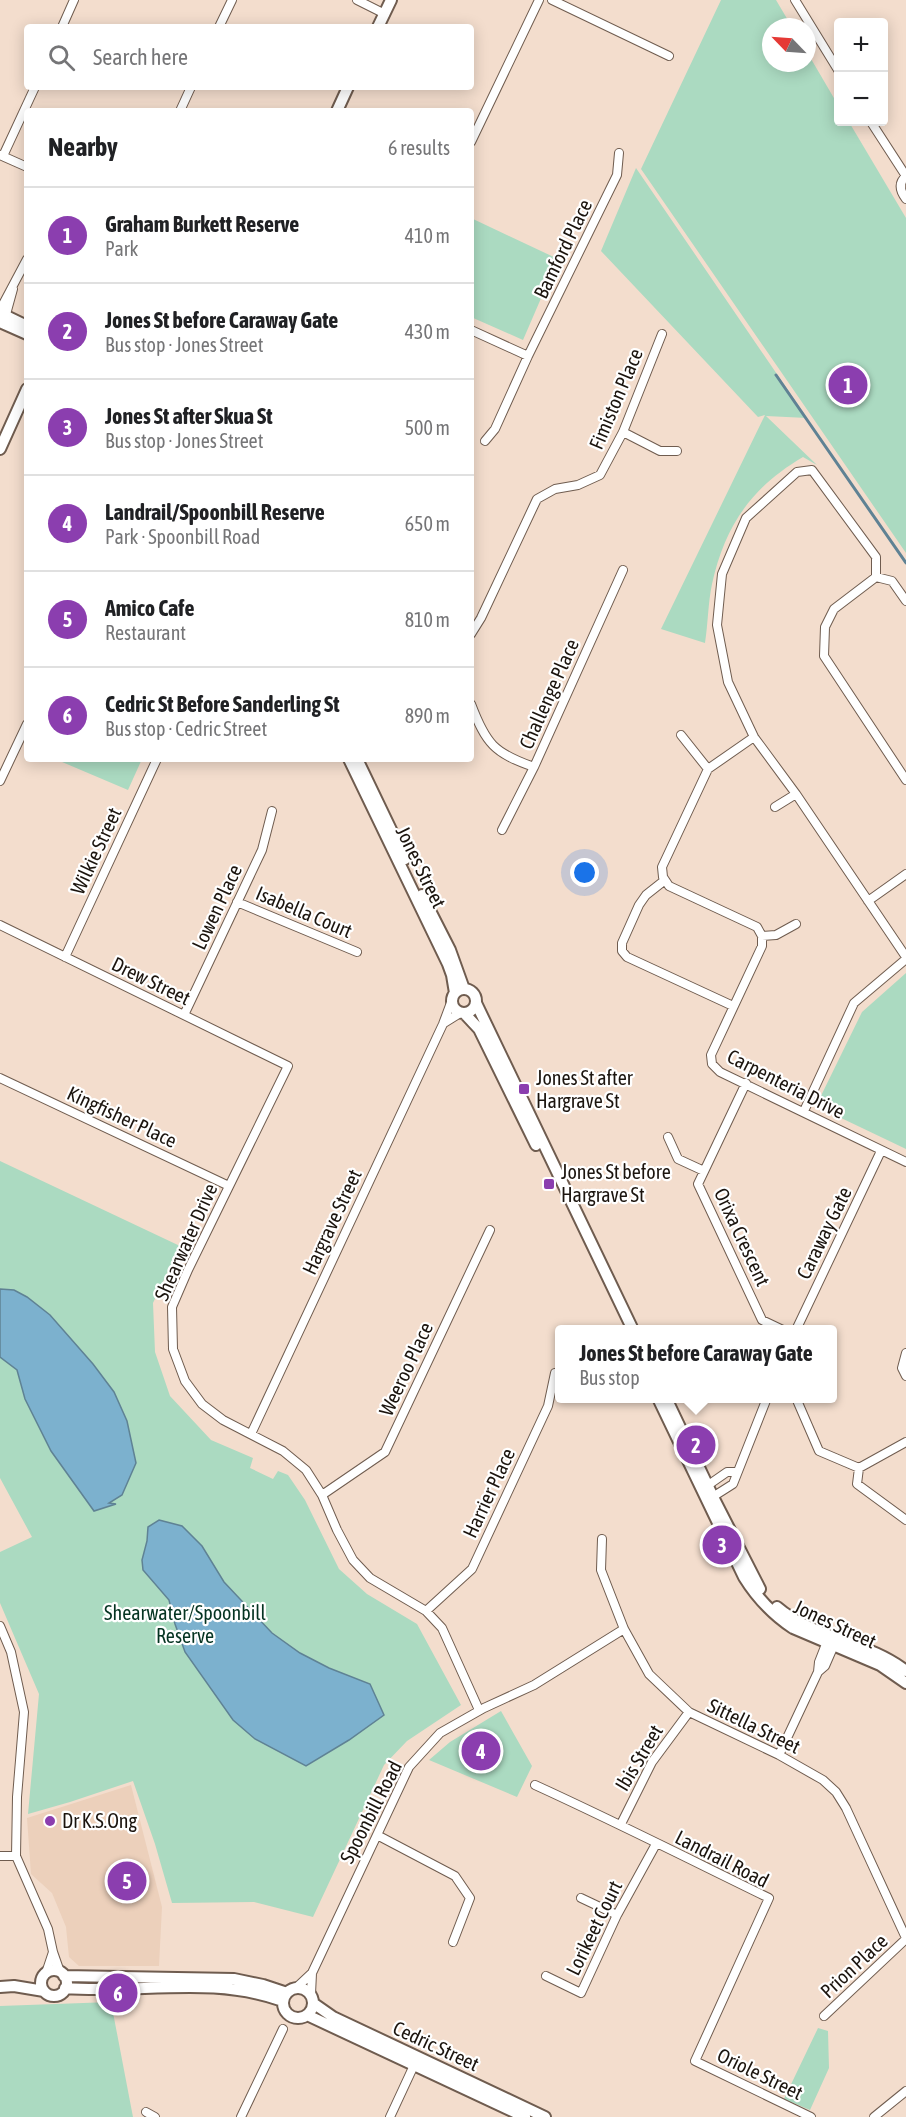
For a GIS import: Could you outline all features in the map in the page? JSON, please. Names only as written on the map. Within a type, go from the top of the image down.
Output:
[{"type":"street","points":[[63,24],[74,0]]},
{"type":"street","points":[[220,24],[232,0]]},
{"type":"street","points":[[357,0],[385,14]]},
{"type":"street","points":[[380,24],[391,0]]},
{"type":"street","points":[[474,136],[539,0]]},
{"type":"street","points":[[552,0],[669,56]]},
{"type":"street","points":[[795,0],[834,63]]},
{"type":"street","points":[[24,108],[33,90]]},
{"type":"street","points":[[181,108],[190,90]]},
{"type":"street","points":[[338,108],[347,90]]},
{"type":"street","points":[[24,108],[2,155],[24,166]]},
{"type":"street","points":[[874,126],[906,176],[900,187],[906,199]]},
{"type":"street","name":"Bamford Place","points":[[485,441],[495,429],[528,356],[617,175],[619,153]]},
{"type":"street","points":[[2,317],[24,265]]},
{"type":"street","points":[[2,317],[24,325]]},
{"type":"street","points":[[2,317],[24,332]]},
{"type":"street","points":[[474,331],[528,356]]},
{"type":"street","name":"Fimiston Place","points":[[474,629],[537,499],[555,489],[578,485],[600,475],[623,432],[662,334]]},
{"type":"street","points":[[0,448],[24,396]]},
{"type":"street","points":[[623,432],[660,451],[677,451]]},
{"type":"street","points":[[804,1111],[854,1003],[906,958],[796,794],[754,737],[728,682],[717,625],[722,574],[746,518],[796,472],[812,470],[876,557],[876,577]]},
{"type":"street","name":"Challenge Place","points":[[502,830],[534,767],[623,570]]},
{"type":"street","points":[[876,577],[892,581],[906,601]]},
{"type":"street","points":[[876,577],[834,609],[825,627],[824,656],[906,780]]},
{"type":"street","points":[[474,711],[480,726],[495,749],[511,759],[534,767]]},
{"type":"street","points":[[0,781],[24,730]]},
{"type":"street","points":[[681,735],[708,769]]},
{"type":"street","points":[[754,737],[708,769],[662,867],[664,880],[669,886],[757,927],[762,936],[776,935],[795,924]]},
{"type":"street","name":"Wilkie Street","points":[[65,957],[156,762]]},
{"type":"street","name":"Jones Street","points":[[350,762],[448,963],[457,994]]},
{"type":"street","name":"Jones Street","points":[[358,762],[450,950],[457,994],[455,1009],[479,1029],[623,1325]]},
{"type":"street","points":[[775,807],[796,794]]},
{"type":"street","name":"Lowen Place","points":[[184,1015],[262,850],[272,811]]},
{"type":"street","points":[[868,901],[906,874]]},
{"type":"street","points":[[664,880],[655,886],[639,905],[622,943],[622,951],[627,957],[733,1006]]},
{"type":"street","name":"Isabella Court","points":[[237,902],[357,952]]},
{"type":"street","name":"Drew Street","points":[[0,925],[288,1066]]},
{"type":"street","name":"Carpenteria Drive","points":[[762,936],[762,946],[711,1054],[712,1064],[720,1072],[906,1162]]},
{"type":"street","name":"Jones Street","points":[[457,994],[474,995],[631,1325]]},
{"type":"street","name":"Hargrave Street","points":[[250,1434],[457,994]]},
{"type":"street","points":[[443,1024],[472,1010],[476,1003]]},
{"type":"street","name":"Shearwater Drive","points":[[288,1066],[172,1307],[173,1349],[185,1381],[202,1404],[223,1420],[296,1460],[306,1470],[322,1496],[353,1560],[370,1578],[426,1611],[442,1628],[479,1710]]},
{"type":"street","name":"Kingfisher Place","points":[[0,1078],[230,1186]]},
{"type":"street","name":"Orixa Crescent","points":[[746,1083],[698,1184],[762,1320],[774,1325]]},
{"type":"street","points":[[668,1137],[678,1159],[704,1171]]},
{"type":"street","name":"Caraway Gate","points":[[798,1325],[881,1150]]},
{"type":"street","name":"Weeroo Place","points":[[322,1496],[386,1452],[490,1230]]},
{"type":"street","points":[[906,1353],[902,1368],[906,1376]]},
{"type":"street","name":"Harrier Place","points":[[426,1611],[472,1569],[548,1406],[555,1373]]},
{"type":"street","name":"Jones Street","points":[[661,1403],[704,1487]]},
{"type":"street","name":"Jones Street","points":[[668,1403],[744,1577],[763,1603],[793,1628],[883,1657],[906,1671]]},
{"type":"street","points":[[709,1499],[733,1484],[765,1403]]},
{"type":"street","points":[[798,1403],[819,1450],[859,1468]]},
{"type":"street","points":[[859,1468],[906,1442]]},
{"type":"street","points":[[859,1468],[857,1484],[906,1520]]},
{"type":"street","points":[[704,1487],[727,1472],[736,1472]]},
{"type":"street","name":"Sittella Street","points":[[603,1539],[601,1570],[624,1629],[649,1674],[689,1712],[779,1755],[823,1779],[836,1792],[846,1808],[906,1939]]},
{"type":"street","points":[[0,1626],[11,1652],[24,1712],[17,1797],[16,1856],[48,1929],[65,1988]]},
{"type":"street","name":"Spoonbill Road","points":[[289,1994],[312,1974],[409,1767],[440,1733],[479,1710],[534,1685],[624,1629]]},
{"type":"street","points":[[779,1755],[818,1672],[825,1666],[832,1641]]},
{"type":"street","name":"Jones Street","points":[[832,1641],[880,1665],[906,1683]]},
{"type":"street","name":"Ibis Street","points":[[621,1824],[652,1762],[689,1712]]},
{"type":"street","name":"Landrail Road","points":[[535,1785],[621,1824],[656,1844],[769,1898],[695,2061]]},
{"type":"street","points":[[377,1835],[455,1876],[470,1898],[453,1942]]},
{"type":"street","name":"Lorikeet Court","points":[[546,1976],[581,1994],[617,1915],[656,1844]]},
{"type":"street","points":[[0,1856],[16,1856]]},
{"type":"street","points":[[582,1898],[617,1915]]},
{"type":"street","name":"Prion Place","points":[[824,2016],[906,1939]]},
{"type":"street","points":[[44,1991],[41,1984],[53,1952]]},
{"type":"street","name":"Cedric Street","points":[[14,1986],[53,1970],[62,1974],[234,1979],[263,1985],[289,1994]]},
{"type":"street","name":"Spoonbill Road","points":[[312,1974],[312,1999]]},
{"type":"street","name":"Cedric Street","points":[[0,1987],[14,1986],[44,1991],[55,1996],[65,1988],[233,1988],[261,1993],[289,1994],[304,1989],[333,2017],[525,2117]]},
{"type":"street","name":"Cedric Street","points":[[289,1994],[285,2011],[293,2017],[303,2018],[307,2015],[541,2116]]},
{"type":"street","points":[[307,2015],[312,1999]]},
{"type":"street","points":[[241,2117],[283,2029]]},
{"type":"street","points":[[390,2117],[416,2061]]},
{"type":"street","name":"Oriole Street","points":[[695,2061],[798,2114],[811,2117]]},
{"type":"street","points":[[874,2117],[906,2091]]},
{"type":"street","points":[[146,2112],[155,2117]]},
{"type":"shaded area","points":[[131,1785],[162,1907],[159,1966],[79,1966],[69,1957],[66,1927],[52,1893],[31,1874],[27,1818]]},
{"type":"green space","points":[[721,0],[776,0],[787,18],[762,18],[762,72],[816,72],[816,67],[834,98],[834,126],[851,126],[906,218],[906,553],[641,169]]},
{"type":"green space","points":[[636,168],[807,418],[766,416],[817,465],[803,457],[769,481],[743,510],[725,543],[712,584],[705,643],[661,629],[765,415],[758,417],[601,251]]},
{"type":"green space","points":[[474,219],[558,259],[523,340],[474,318]]},
{"type":"green space","points":[[62,762],[141,762],[128,790]]},
{"type":"green space","points":[[906,973],[906,1149],[816,1106],[862,1012]]},
{"type":"green space","name":"Shearwater/Spoonbill Reserve","points":[[0,1161],[180,1246],[153,1303],[155,1352],[170,1396],[211,1440],[253,1458],[250,1468],[273,1479],[278,1471],[288,1475],[305,1500],[339,1569],[367,1594],[417,1624],[461,1705],[407,1741],[384,1765],[313,1917],[254,1902],[172,1903],[133,1781],[28,1814],[39,1694],[0,1603],[0,1552],[32,1537],[0,1478]]},
{"type":"green space","points":[[501,1711],[532,1766],[517,1797],[429,1760],[450,1742]]},
{"type":"green space","points":[[111,2002],[133,2117],[0,2117],[0,2006]]},
{"type":"green space","points":[[818,2028],[828,2031],[829,2068],[810,2110],[784,2099]]},
{"type":"water","points":[[0,1289],[14,1290],[50,1315],[114,1392],[127,1421],[136,1463],[122,1495],[109,1503],[116,1504],[94,1511],[51,1451],[25,1399],[17,1370],[0,1357]]},
{"type":"water","points":[[159,1520],[182,1526],[202,1546],[224,1582],[272,1633],[300,1653],[329,1668],[370,1684],[384,1715],[306,1766],[255,1739],[233,1720],[185,1652],[169,1600],[143,1570],[142,1560],[148,1527]]},
{"type":"waterway","points":[[776,375],[906,563]]},
{"type":"place","name":"Graham Burkett Reserve","points":[[848,385]]},
{"type":"place","name":"Jones St after Hargrave St","points":[[524,1089]]},
{"type":"place","name":"Jones St before Hargrave St","points":[[549,1184]]},
{"type":"place","name":"Jones St before Caraway Gate","points":[[696,1445]]},
{"type":"place","name":"Jones St after Skua St","points":[[722,1545]]},
{"type":"place","name":"Landrail/Spoonbill Reserve","points":[[481,1751]]},
{"type":"place","name":"Dr K.S.Ong","points":[[50,1821]]},
{"type":"place","name":"Amico Cafe","points":[[127,1881]]},
{"type":"place","name":"Cedric St Before Sanderling St","points":[[118,1993]]}]
